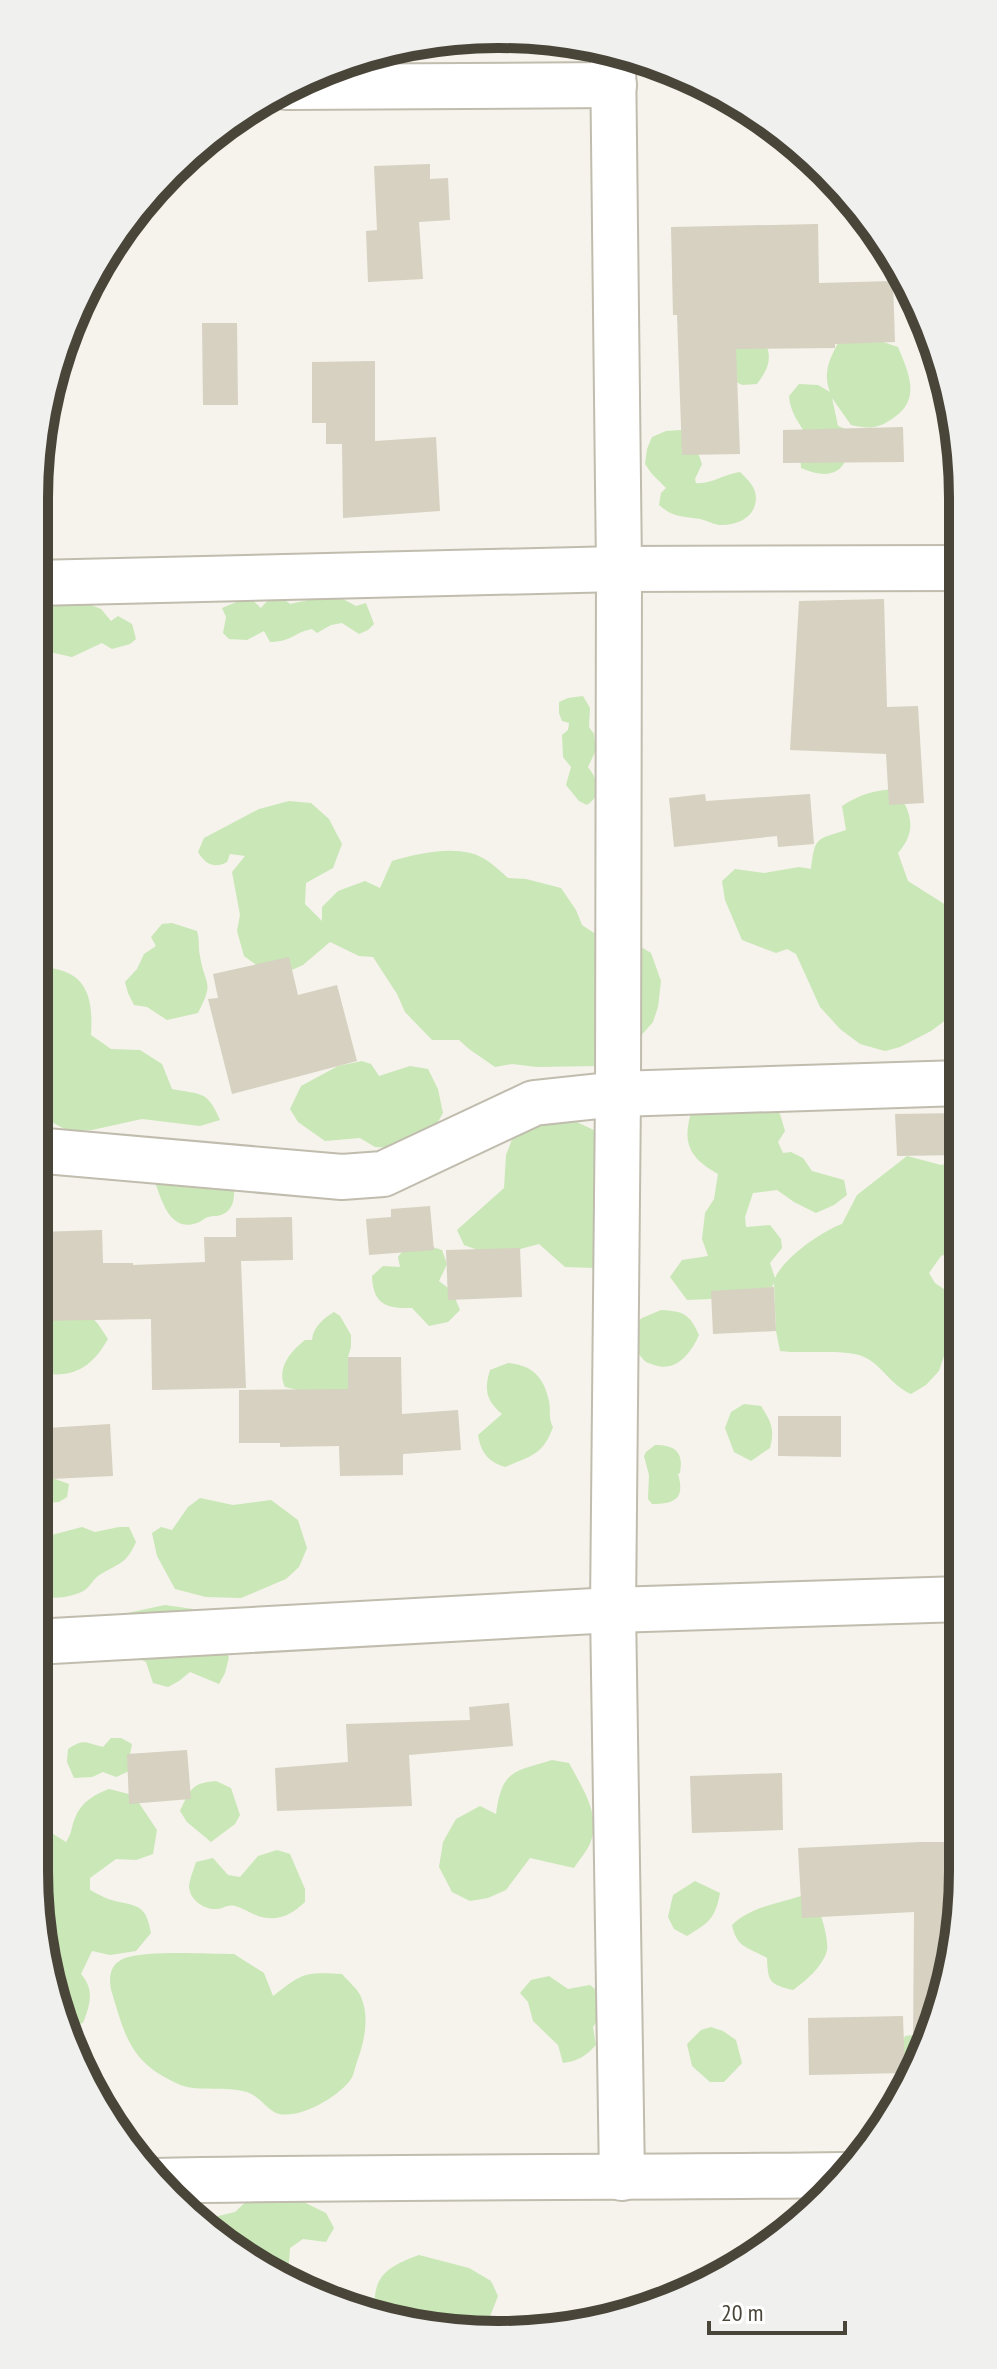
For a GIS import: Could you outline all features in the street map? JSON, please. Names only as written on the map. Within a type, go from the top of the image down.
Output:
[{"type":"street","points":[[319,85],[614,70],[619,569],[613,1610],[622,2178]]},
{"type":"street","points":[[48,583],[619,569],[949,568]]},
{"type":"street","points":[[48,1151],[342,1177],[383,1174],[534,1103],[618,1094],[949,1083]]},
{"type":"street","points":[[48,1641],[613,1610],[949,1599]]},
{"type":"street","points":[[172,2181],[390,2176],[622,2178],[830,2175]]},
{"type":"green space","points":[[889,272],[908,311],[908,311],[887,277]]},
{"type":"green space","points":[[730,341],[767,347],[767,366],[757,384],[742,385],[729,378]]},
{"type":"green space","points":[[883,342],[898,347],[902,357],[910,386],[907,404],[887,422],[862,427],[851,425],[832,398],[838,426],[848,430],[845,462],[833,472],[824,474],[801,468],[800,445],[807,436],[793,412],[789,396],[799,384],[818,385],[830,392],[828,367],[838,343]]},
{"type":"green space","points":[[681,430],[696,447],[702,464],[696,483],[740,472],[750,483],[756,500],[746,518],[719,525],[674,514],[659,505],[661,493],[666,488],[645,464],[647,449],[652,437],[666,431]]},
{"type":"green space","points":[[326,596],[341,598],[356,606],[366,603],[374,624],[359,634],[342,623],[317,633],[312,629],[270,642],[264,631],[247,640],[229,639],[223,633],[226,617],[222,608],[249,597],[261,608],[275,598],[290,604]]},
{"type":"green space","points":[[76,599],[101,609],[111,621],[118,616],[132,624],[136,639],[112,649],[102,643],[72,657],[48,652],[48,610]]},
{"type":"green space","points":[[583,696],[590,708],[589,727],[594,734],[596,750],[588,767],[596,782],[597,792],[587,805],[579,801],[566,785],[571,767],[563,757],[562,735],[568,730],[569,723],[562,721],[559,713],[559,702]]},
{"type":"green space","points":[[896,789],[908,813],[908,837],[898,853],[908,881],[949,907],[949,1018],[931,1031],[885,1051],[860,1044],[840,1029],[820,1007],[796,954],[787,949],[776,953],[742,940],[725,900],[722,881],[735,869],[764,873],[799,867],[811,869],[819,841],[846,830],[842,806],[855,798]]},
{"type":"green space","points":[[289,801],[311,803],[329,819],[342,844],[333,868],[306,883],[305,904],[322,921],[322,907],[338,891],[365,881],[380,888],[392,861],[441,851],[476,855],[508,878],[561,888],[582,925],[603,939],[636,944],[651,953],[661,981],[653,1022],[638,1039],[597,1066],[537,1067],[512,1064],[495,1067],[459,1040],[432,1040],[405,1012],[373,957],[359,956],[330,942],[303,965],[274,978],[244,956],[237,931],[240,915],[232,872],[245,856],[230,854],[227,862],[214,865],[204,860],[198,852],[204,838],[259,809]]},
{"type":"green space","points":[[172,923],[197,931],[207,989],[198,1013],[167,1020],[147,1007],[134,1005],[125,982],[137,969],[144,954],[156,946],[151,937],[162,924]]},
{"type":"green space","points":[[48,968],[64,971],[82,984],[90,1005],[91,1035],[111,1049],[140,1050],[162,1064],[172,1089],[207,1099],[220,1120],[200,1126],[142,1119],[92,1130],[68,1131],[48,1120]]},
{"type":"green space","points":[[362,1061],[371,1064],[379,1076],[410,1066],[428,1069],[438,1089],[443,1113],[435,1127],[393,1148],[375,1147],[360,1138],[325,1141],[298,1122],[290,1109],[301,1086],[338,1066]]},
{"type":"green space","points":[[768,1100],[780,1114],[785,1131],[778,1142],[783,1153],[791,1152],[803,1158],[812,1171],[844,1180],[847,1195],[816,1213],[777,1190],[753,1193],[745,1217],[746,1227],[770,1225],[781,1239],[782,1248],[770,1263],[775,1278],[786,1262],[804,1246],[842,1224],[857,1195],[907,1156],[941,1165],[949,1163],[949,1253],[941,1256],[929,1273],[935,1283],[949,1293],[949,1352],[944,1356],[939,1371],[926,1385],[911,1394],[875,1364],[854,1354],[780,1351],[774,1283],[772,1287],[711,1299],[687,1300],[670,1277],[682,1260],[708,1256],[702,1239],[705,1213],[714,1199],[718,1174],[701,1162],[691,1149],[687,1133],[691,1113]]},
{"type":"green space","points":[[568,1118],[609,1137],[604,1252],[594,1268],[565,1267],[539,1244],[494,1256],[464,1245],[457,1230],[504,1188],[506,1155],[513,1137],[540,1125]]},
{"type":"green space","points":[[162,1172],[233,1176],[233,1204],[221,1215],[197,1223],[181,1224],[169,1214],[156,1185]]},
{"type":"green space","points":[[420,1243],[442,1250],[447,1264],[439,1281],[452,1291],[460,1310],[448,1322],[429,1326],[412,1308],[388,1306],[375,1293],[372,1276],[383,1266],[400,1267],[398,1257],[405,1248]]},
{"type":"green space","points":[[82,1307],[108,1339],[84,1367],[68,1373],[49,1374],[48,1316],[60,1309]]},
{"type":"green space","points":[[661,1310],[685,1315],[699,1335],[682,1360],[662,1367],[648,1363],[640,1356],[630,1328],[642,1318]]},
{"type":"green space","points":[[334,1312],[340,1316],[351,1335],[348,1389],[311,1393],[285,1387],[282,1373],[290,1355],[305,1340],[312,1340],[317,1327]]},
{"type":"green space","points":[[508,1363],[524,1366],[540,1379],[547,1393],[553,1427],[540,1449],[505,1467],[487,1456],[478,1435],[502,1414],[490,1399],[487,1383],[490,1370]]},
{"type":"green space","points":[[744,1404],[761,1406],[772,1431],[770,1448],[751,1461],[734,1452],[725,1428],[731,1412]]},
{"type":"green space","points":[[655,1445],[673,1448],[681,1460],[679,1494],[667,1503],[652,1504],[648,1499],[649,1475],[644,1456]]},
{"type":"green space","points":[[48,1479],[69,1484],[67,1497],[59,1502],[48,1503]]},
{"type":"green space","points":[[200,1498],[233,1505],[271,1500],[298,1520],[307,1548],[299,1567],[286,1579],[241,1598],[206,1597],[175,1589],[157,1556],[152,1533],[161,1527],[172,1530],[188,1507]]},
{"type":"green space","points":[[82,1527],[95,1532],[129,1527],[136,1542],[125,1559],[98,1576],[80,1593],[52,1598],[48,1597],[48,1536]]},
{"type":"green space","points":[[165,1605],[193,1609],[229,1657],[219,1684],[190,1672],[168,1687],[153,1683],[146,1662],[125,1652],[118,1615]]},
{"type":"green space","points":[[111,1738],[121,1738],[132,1744],[130,1754],[134,1769],[116,1777],[103,1772],[92,1777],[74,1778],[67,1762],[68,1749],[82,1742],[103,1747]]},
{"type":"green space","points":[[552,1760],[569,1763],[592,1811],[591,1841],[574,1868],[530,1858],[506,1890],[488,1898],[470,1901],[452,1892],[439,1867],[443,1842],[456,1819],[480,1806],[496,1814],[502,1789],[512,1775]]},
{"type":"green space","points":[[216,1781],[231,1788],[240,1815],[235,1824],[211,1842],[187,1822],[180,1811],[192,1789]]},
{"type":"green space","points":[[109,1789],[129,1794],[157,1830],[153,1854],[136,1860],[116,1859],[90,1878],[90,1890],[144,1912],[151,1933],[136,1951],[110,1955],[92,1951],[81,1974],[90,1992],[89,2004],[83,2023],[76,2025],[63,1987],[52,1929],[48,1831],[66,1842],[81,1807]]},
{"type":"green space","points":[[277,1850],[290,1854],[305,1889],[305,1902],[289,1914],[272,1918],[258,1916],[235,1906],[212,1909],[198,1903],[192,1896],[189,1884],[196,1862],[213,1858],[228,1875],[240,1877],[258,1856]]},
{"type":"green space","points":[[695,1881],[720,1893],[710,1920],[687,1936],[674,1929],[668,1917],[673,1895]]},
{"type":"green space","points":[[801,1896],[815,1899],[822,1917],[827,1950],[818,1967],[793,1990],[771,1981],[767,1958],[741,1943],[732,1925],[756,1910]]},
{"type":"green space","points":[[148,1954],[234,1954],[264,1973],[273,1996],[298,1978],[319,1973],[342,1974],[360,1994],[366,2022],[360,2054],[351,2079],[328,2100],[295,2114],[276,2113],[247,2092],[193,2088],[175,2083],[146,2064],[130,2044],[111,1988],[111,1972],[116,1964],[125,1958]]},
{"type":"green space","points":[[549,1976],[568,1989],[590,1985],[599,1992],[601,2014],[593,2027],[596,2045],[581,2057],[563,2063],[558,2045],[533,2021],[528,2002],[520,1993],[531,1980]]},
{"type":"green space","points":[[711,2027],[736,2040],[742,2063],[724,2082],[710,2082],[692,2066],[687,2044],[701,2030]]},
{"type":"green space","points":[[918,2034],[896,2083],[897,2057],[905,2036]]},
{"type":"green space","points":[[177,2186],[186,2189],[208,2215]]},
{"type":"green space","points":[[279,2190],[326,2213],[334,2228],[326,2242],[303,2239],[290,2248],[288,2269],[211,2218],[235,2212],[251,2197]]},
{"type":"green space","points":[[419,2255],[469,2268],[491,2281],[498,2296],[489,2319],[440,2317],[375,2304],[380,2280],[399,2263]]},
{"type":"building","points":[[430,164],[430,179],[448,178],[450,220],[419,222],[423,279],[368,282],[366,231],[377,230],[374,166]]},
{"type":"building","points":[[818,224],[819,283],[893,281],[895,342],[835,344],[835,348],[736,349],[740,454],[682,455],[671,227]]},
{"type":"building","points":[[202,323],[237,323],[238,405],[203,405]]},
{"type":"building","points":[[375,361],[375,441],[436,437],[440,511],[343,518],[342,444],[326,444],[326,423],[312,423],[312,362]]},
{"type":"building","points":[[903,427],[904,462],[783,463],[783,430]]},
{"type":"building","points":[[884,599],[887,707],[918,706],[924,803],[889,805],[886,754],[790,750],[799,601]]},
{"type":"building","points":[[705,794],[706,801],[810,794],[814,844],[778,847],[777,836],[674,847],[669,798]]},
{"type":"building","points":[[289,957],[298,995],[337,985],[357,1061],[232,1094],[208,999],[218,998],[213,974]]},
{"type":"building","points":[[949,1113],[949,1155],[897,1156],[895,1114]]},
{"type":"building","points":[[430,1206],[434,1250],[369,1255],[366,1219],[391,1217],[391,1209]]},
{"type":"building","points":[[292,1217],[293,1260],[241,1261],[246,1388],[152,1390],[151,1319],[48,1321],[48,1232],[102,1230],[103,1263],[205,1262],[204,1237],[236,1237],[236,1218]]},
{"type":"building","points":[[520,1248],[522,1297],[448,1300],[446,1250]]},
{"type":"building","points":[[774,1287],[776,1331],[713,1334],[711,1291]]},
{"type":"building","points":[[348,1357],[401,1357],[402,1414],[458,1410],[461,1450],[403,1454],[403,1475],[340,1476],[339,1446],[280,1447],[280,1443],[239,1443],[239,1390],[348,1389]]},
{"type":"building","points":[[778,1416],[841,1416],[841,1457],[778,1456]]},
{"type":"building","points":[[110,1424],[113,1476],[51,1479],[48,1428]]},
{"type":"building","points":[[509,1703],[513,1746],[409,1755],[412,1806],[277,1811],[275,1768],[348,1762],[346,1724],[470,1720],[469,1707]]},
{"type":"building","points":[[187,1750],[191,1799],[129,1804],[127,1754]]},
{"type":"building","points":[[782,1773],[783,1830],[692,1833],[690,1776]]},
{"type":"building","points":[[949,1842],[945,1929],[934,1987],[914,2045],[914,1912],[802,1918],[798,1848]]},
{"type":"building","points":[[903,2016],[905,2066],[901,2073],[809,2075],[808,2018]]}]
